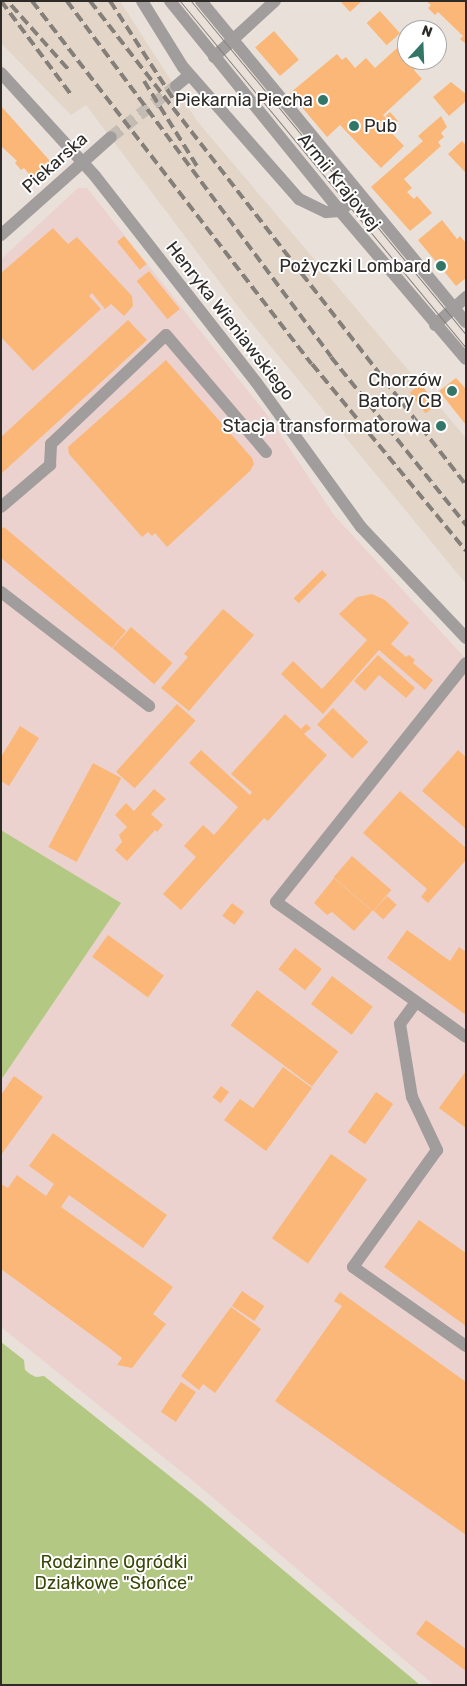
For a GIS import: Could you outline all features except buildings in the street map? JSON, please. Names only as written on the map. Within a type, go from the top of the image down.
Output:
[{"type":"street","points":[[142,1],[163,39],[190,75],[299,199],[326,212],[340,211],[359,194]]},
{"type":"street","name":"Armii Krajowej","points":[[170,1],[340,211],[435,325],[466,359]]},
{"type":"street","name":"Armii Krajowej","points":[[201,1],[466,322]]},
{"type":"street","points":[[214,57],[275,1]]},
{"type":"street","name":"Henryka Wieniawskiego","points":[[1,73],[83,161],[268,397],[361,527],[466,638]]},
{"type":"street","points":[[176,86],[190,75]]},
{"type":"street","name":"Piekarska","points":[[1,235],[111,137]]},
{"type":"street","points":[[435,325],[466,297]]},
{"type":"street","points":[[1,507],[50,465],[51,444],[166,335],[266,452]]},
{"type":"street","points":[[1,592],[149,706]]},
{"type":"street","points":[[466,663],[276,902],[466,1037]]},
{"type":"street","points":[[416,1002],[400,1024],[412,1097],[436,1150],[352,1267],[466,1346]]},
{"type":"shaded area","points":[[1,1],[120,1],[197,121],[466,438],[466,584],[236,304],[86,105],[71,115],[1,43]]},
{"type":"shaded area","points":[[78,188],[87,188],[268,416],[334,515],[466,659],[466,1685],[434,1685],[198,1485],[1,1327],[1,1080],[120,903],[1,830],[1,259]]},
{"type":"green space","points":[[1,830],[121,903],[1,1080]]},
{"type":"green space","name":"Rodzinne Ogródki Działkowe \"Słońce\"","points":[[1,1342],[24,1360],[25,1370],[36,1377],[44,1376],[201,1501],[420,1685],[1,1685]]},
{"type":"tunnel","points":[[111,137],[176,86]]},
{"type":"tram line","points":[[180,1],[466,348]]},
{"type":"tram line","points":[[191,1],[466,335]]},
{"type":"railway","points":[[1,1],[72,96]]},
{"type":"railway","points":[[32,1],[312,364],[466,551]]},
{"type":"railway","points":[[67,1],[331,357],[466,525]]},
{"type":"railway","points":[[90,1],[466,485]]},
{"type":"railway","points":[[110,1],[174,100]]},
{"type":"railway","points":[[11,5],[68,69]]},
{"type":"railway","points":[[144,81],[197,166]]},
{"type":"place","name":"Piekarnia Piecha","points":[[323,100]]},
{"type":"place","name":"Pub","points":[[354,126]]},
{"type":"place","name":"Pożyczki Lombard","points":[[441,266]]},
{"type":"place","name":"Chorzów Batory CB","points":[[452,391]]},
{"type":"place","name":"Stacja transformatorowa","points":[[441,426]]}]
